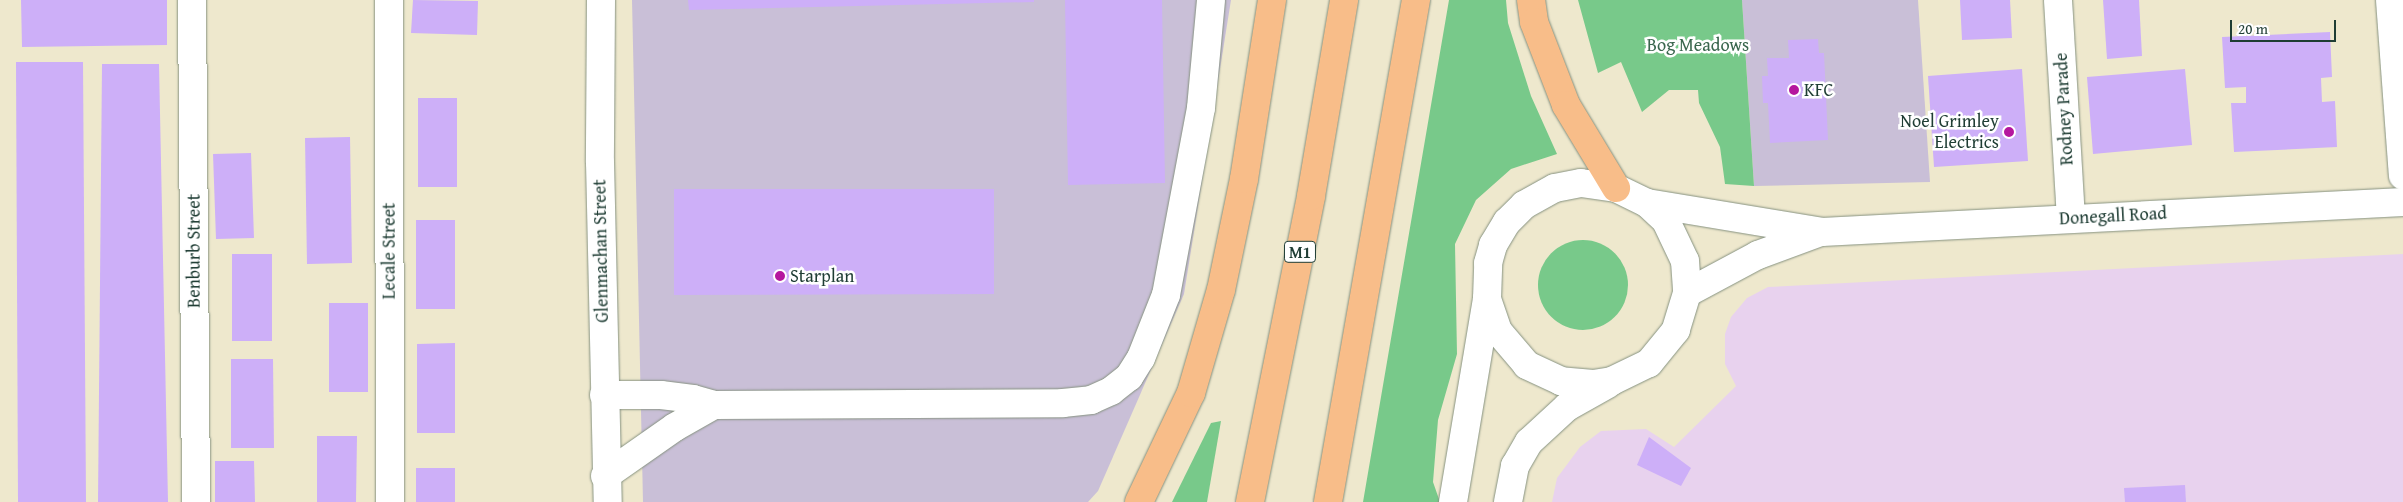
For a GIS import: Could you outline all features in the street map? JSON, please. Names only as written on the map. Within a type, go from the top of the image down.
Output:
[{"type":"highway","points":[[1139,502],[1191,393],[1221,290],[1244,179],[1272,0]]},
{"type":"highway","name":"M1","points":[[1250,502],[1311,196],[1344,0]]},
{"type":"highway","points":[[1328,502],[1416,0]]},
{"type":"highway","points":[[1531,0],[1534,22],[1566,105],[1633,196]]},
{"type":"street","name":"Benburb Street","points":[[192,0],[196,502]]},
{"type":"street","name":"Lecale Street","points":[[389,0],[390,502]]},
{"type":"street","name":"Glenmachan Street","points":[[601,0],[606,489]]},
{"type":"street","points":[[604,395],[661,395],[693,399],[714,406],[1063,403],[1091,400],[1123,382],[1141,358],[1166,295],[1200,117],[1211,0]]},
{"type":"street","name":"Rodney Parade","points":[[2058,0],[2071,218]]},
{"type":"street","points":[[2390,0],[2403,176]]},
{"type":"street","name":"Donegall Road","points":[[1487,299],[1486,281],[1493,246],[1507,222],[1524,205],[1555,188],[1581,183],[1633,196],[1822,232],[2403,202]]},
{"type":"street","points":[[1508,502],[1515,466],[1529,442],[1567,407],[1612,382],[1636,372],[1662,351],[1676,330],[1687,293],[1685,261],[1679,244],[1666,221],[1633,196]]},
{"type":"street","name":"Donegall Road","points":[[1687,293],[1758,255],[1822,232]]},
{"type":"street","points":[[1487,299],[1498,331],[1527,365],[1561,381],[1593,384],[1612,382]]},
{"type":"street","points":[[1453,502],[1487,299]]},
{"type":"street","points":[[606,489],[675,427],[714,406]]},
{"type":"shaded area","points":[[632,0],[1231,0],[1184,294],[1098,491],[1088,502],[643,502]]},
{"type":"shaded area","points":[[1742,0],[1918,0],[1930,182],[1754,186]]},
{"type":"shaded area","points":[[2403,254],[2403,502],[1552,502],[1557,478],[1580,447],[1601,431],[1646,429],[1674,447],[1736,386],[1725,364],[1725,334],[1731,317],[1747,298],[1768,287]]},
{"type":"green space","points":[[1449,0],[1506,0],[1508,23],[1531,96],[1557,154],[1511,169],[1476,200],[1455,244],[1457,354],[1438,420],[1433,482],[1440,502],[1363,502]]},
{"type":"green space","name":"Bog Meadows","points":[[1578,0],[1742,0],[1754,186],[1725,184],[1720,147],[1699,103],[1698,90],[1669,90],[1642,112],[1621,62],[1598,73]]},
{"type":"green space","points":[[1583,240],[1600,243],[1615,253],[1625,268],[1628,285],[1625,302],[1615,317],[1600,327],[1583,330],[1566,327],[1551,317],[1541,302],[1538,285],[1541,268],[1551,253],[1566,243]]},
{"type":"green space","points":[[1221,421],[1207,502],[1172,502],[1211,423]]},
{"type":"building","points":[[21,0],[167,0],[167,45],[22,47]]},
{"type":"building","points":[[413,0],[478,1],[477,35],[411,33]]},
{"type":"building","points":[[688,0],[1034,0],[1034,2],[689,10]]},
{"type":"building","points":[[1065,0],[1162,0],[1165,183],[1068,185]]},
{"type":"building","points":[[1960,0],[2010,0],[2012,38],[1962,40]]},
{"type":"building","points":[[2103,0],[2139,0],[2142,56],[2107,59]]},
{"type":"building","points":[[2330,32],[2332,77],[2321,78],[2322,102],[2335,101],[2337,147],[2234,152],[2231,103],[2246,103],[2246,87],[2225,88],[2222,37]]},
{"type":"building","name":"KFC","points":[[1818,39],[1819,53],[1824,53],[1828,140],[1770,143],[1768,103],[1763,103],[1762,76],[1768,76],[1767,58],[1789,58],[1788,40]]},
{"type":"building","points":[[16,62],[83,62],[86,502],[18,502]]},
{"type":"building","points":[[102,64],[159,64],[168,502],[98,502]]},
{"type":"building","points":[[2022,69],[2028,161],[1934,167],[1928,76]]},
{"type":"building","points":[[2185,69],[2192,145],[2093,154],[2087,77]]},
{"type":"building","points":[[418,98],[457,98],[457,187],[418,187]]},
{"type":"building","points":[[350,137],[352,263],[307,264],[305,138]]},
{"type":"building","points":[[251,153],[254,238],[216,239],[213,154]]},
{"type":"building","points":[[674,189],[994,189],[994,294],[674,295]]},
{"type":"building","points":[[416,220],[455,220],[455,309],[416,309]]},
{"type":"building","points":[[232,254],[272,254],[272,341],[232,341]]},
{"type":"building","points":[[329,303],[368,303],[368,392],[329,392]]},
{"type":"building","points":[[455,343],[455,433],[417,433],[417,344]]},
{"type":"building","points":[[231,359],[273,359],[274,448],[231,448]]},
{"type":"building","points":[[317,436],[357,436],[356,502],[317,502]]},
{"type":"building","points":[[1649,437],[1691,468],[1681,486],[1637,465]]},
{"type":"building","points":[[215,461],[254,461],[255,502],[215,502]]},
{"type":"building","points":[[416,468],[455,468],[455,502],[416,502]]},
{"type":"building","points":[[2185,485],[2186,502],[2125,502],[2124,488]]},
{"type":"place","name":"KFC","points":[[1794,90]]},
{"type":"place","name":"Noel Grimley Electrics","points":[[2009,132]]},
{"type":"place","name":"Starplan","points":[[780,276]]}]
